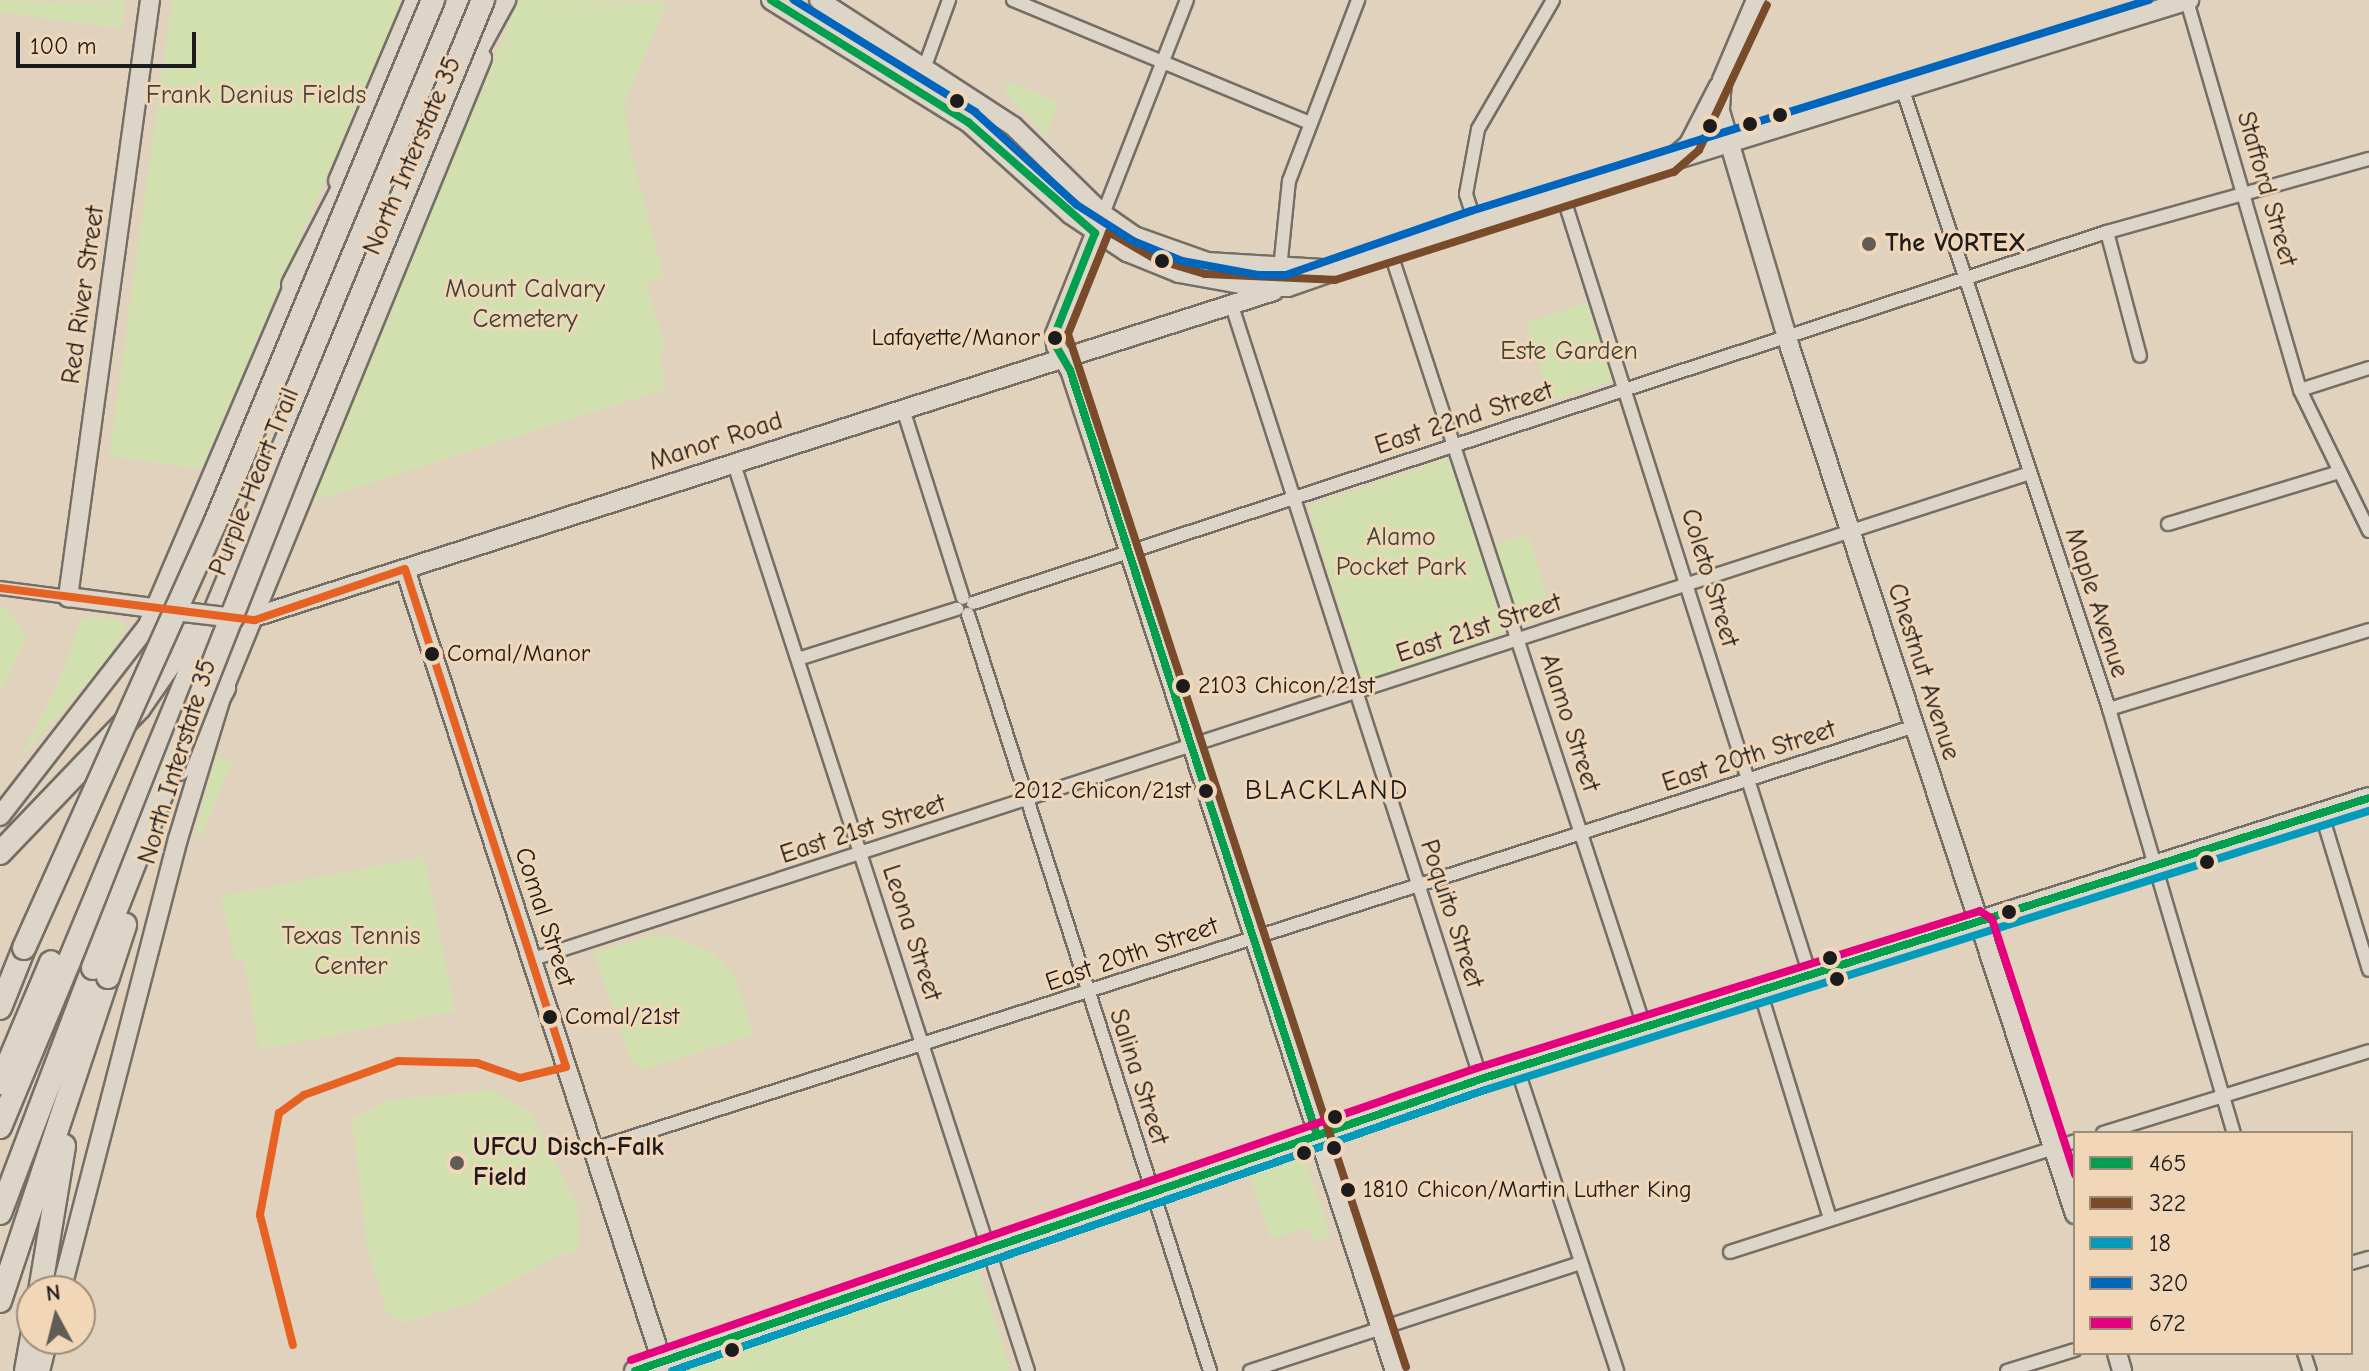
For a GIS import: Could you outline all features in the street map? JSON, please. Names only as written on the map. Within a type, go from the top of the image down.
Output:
[{"type":"highway","name":"Purple Heart Trail","points":[[0,1008],[215,523],[433,0]]},
{"type":"highway","points":[[293,285],[442,0]]},
{"type":"highway","name":"Purple Heart Trail","points":[[0,1083],[192,632],[452,0]]},
{"type":"highway","name":"Purple Heart Trail","points":[[0,1127],[470,0]]},
{"type":"highway","name":"Purple Heart Trail","points":[[214,686],[483,0]]},
{"type":"highway","points":[[384,203],[464,76],[505,0]]},
{"type":"highway","points":[[0,853],[139,708],[192,632]]},
{"type":"highway","points":[[0,1213],[101,973],[214,686]]},
{"type":"highway","points":[[38,1035],[214,686]]},
{"type":"highway","points":[[43,1275],[77,1074],[101,973]]},
{"type":"highway","points":[[0,1301],[77,1074]]},
{"type":"main road","name":"Red River Street","points":[[68,597],[150,0]]},
{"type":"main road","points":[[0,816],[166,610],[293,285],[415,0]]},
{"type":"main road","name":"North Interstate 35","points":[[65,1275],[178,839],[214,686],[255,620],[309,472],[505,0]]},
{"type":"main road","points":[[771,0],[917,88],[998,146],[1095,233],[1179,273],[1233,284],[1333,268],[2188,0]]},
{"type":"main road","points":[[819,0],[1013,126],[1103,214],[1134,236],[1182,256],[1284,278]]},
{"type":"main road","points":[[829,0],[852,19]]},
{"type":"main road","points":[[1669,161],[1689,144],[1722,80],[1756,0]]},
{"type":"main road","name":"Chestnut Avenue","points":[[1722,80],[1720,111],[1787,340],[1912,727],[1981,923],[2073,1207]]},
{"type":"main road","points":[[1103,214],[1055,334],[1130,553],[1395,1371]]},
{"type":"main road","name":"Manor Road","points":[[68,597],[255,620],[1062,357],[1232,306],[1284,278]]},
{"type":"main road","name":"Comal Street","points":[[405,569],[664,1367]]},
{"type":"main road","points":[[635,1371],[664,1367],[1153,1190],[1481,1079],[2369,798]]},
{"type":"street","points":[[917,88],[949,0]]},
{"type":"street","points":[[1013,0],[1162,65],[1310,123]]},
{"type":"street","points":[[1103,214],[1187,0]]},
{"type":"street","points":[[1284,278],[1282,217],[1310,123],[1358,0]]},
{"type":"street","points":[[1475,222],[1466,194],[1478,129],[1553,0]]},
{"type":"street","name":"Stafford Street","points":[[2188,0],[2300,390],[2369,531]]},
{"type":"street","name":"Maple Avenue","points":[[1903,90],[2109,709],[2233,1131]]},
{"type":"street","name":"East 22nd Street","points":[[798,659],[1130,553],[1452,445],[1787,340],[2107,232],[2244,197],[2369,159]]},
{"type":"street","name":"Coleto Street","points":[[1563,196],[1628,390],[1810,975]]},
{"type":"street","points":[[2107,232],[2140,356]]},
{"type":"street","name":"Alamo Street","points":[[1390,251],[1644,1026]]},
{"type":"street","name":"Poquito Street","points":[[1232,306],[1297,495],[1481,1079]]},
{"type":"street","points":[[2300,390],[2369,368]]},
{"type":"street","name":"Salina Street","points":[[903,409],[1087,994],[1210,1371]]},
{"type":"street","name":"Leona Street","points":[[734,464],[1028,1371]]},
{"type":"street","points":[[2168,524],[2339,472]]},
{"type":"street","name":"East 21st Street","points":[[530,960],[2030,473]]},
{"type":"street","points":[[0,588],[68,597]]},
{"type":"street","points":[[2109,709],[2369,630]]},
{"type":"street","name":"East 20th Street","points":[[594,1149],[924,1047],[1253,937],[1912,727]]},
{"type":"street","points":[[2321,812],[2369,970]]},
{"type":"street","points":[[1760,991],[1830,1218]]},
{"type":"street","points":[[2110,1131],[2369,1051]]},
{"type":"street","points":[[1517,1068],[1617,1371]]},
{"type":"street","points":[[1730,1252],[2073,1142]]},
{"type":"street","points":[[1250,1371],[1581,1263]]},
{"type":"street","points":[[2007,1371],[2073,1351]]},
{"type":"green space","points":[[0,0],[125,1],[122,29],[0,12]]},
{"type":"green space","name":"Frank Denius Fields","points":[[172,0],[402,0],[202,469],[109,456]]},
{"type":"green space","name":"Mount Calvary Cemetery","points":[[519,0],[667,2],[624,105],[631,154],[664,277],[646,283],[666,349],[660,353],[665,389],[308,503]]},
{"type":"green space","points":[[1010,82],[1059,102],[1046,137],[1004,92]]},
{"type":"green space","name":"Este Garden","points":[[1587,303],[1612,381],[1551,401],[1525,323]]},
{"type":"green space","name":"Alamo Pocket Park","points":[[1450,458],[1505,633],[1371,680],[1362,677],[1308,506]]},
{"type":"green space","points":[[1528,534],[1553,614],[1518,625],[1494,545]]},
{"type":"green space","points":[[0,607],[7,608],[26,638],[0,693]]},
{"type":"green space","points":[[88,616],[122,621],[127,628],[98,671],[18,762],[57,686],[80,622]]},
{"type":"green space","points":[[216,755],[232,762],[202,835],[195,835]]},
{"type":"green space","name":"Texas Tennis Center","points":[[424,857],[455,1011],[259,1050],[244,960],[235,961],[221,896]]},
{"type":"green space","points":[[653,935],[671,936],[712,952],[735,977],[754,1035],[642,1070],[632,1063],[594,953]]},
{"type":"green space","name":"UFCU Disch-Falk Field","points":[[492,1090],[531,1113],[578,1208],[578,1251],[559,1255],[472,1303],[404,1323],[387,1313],[368,1252],[352,1119],[389,1100]]},
{"type":"green space","points":[[1305,1158],[1331,1236],[1313,1242],[1308,1227],[1271,1239],[1250,1176]]},
{"type":"green space","points":[[979,1269],[1011,1371],[681,1371]]},
{"type":"transit line","name":"465","points":[[771,0],[968,122],[1095,233],[1055,334],[1056,346],[1070,370],[1317,1135]]},
{"type":"transit line","name":"320","points":[[794,0],[975,112],[1077,205],[1133,241],[1182,261],[1258,275],[1286,275],[1471,211],[2149,0]]},
{"type":"transit line","name":"322","points":[[1406,1367],[1068,334],[1109,232],[1155,259],[1205,274],[1335,280],[1674,172],[1699,150],[1767,5]]},
{"type":"transit line","points":[[0,588],[255,620],[405,569],[566,1067],[520,1078],[477,1063],[398,1061],[304,1095],[279,1113],[260,1215],[293,1345]]},
{"type":"transit line","name":"465","points":[[635,1371],[1481,1079],[2369,798]]},
{"type":"transit line","name":"18","points":[[672,1371],[1485,1090],[2369,811]]},
{"type":"transit line","name":"672","points":[[631,1360],[1477,1068],[1980,911],[1992,919],[2073,1169]]},
{"type":"place","name":"The VORTEX","points":[[1869,244]]},
{"type":"place","name":"Lafayette/Manor","points":[[1055,338]]},
{"type":"place","name":"Comal/Manor","points":[[432,654]]},
{"type":"place","name":"2103 Chicon/21st","points":[[1183,686]]},
{"type":"place","name":"2012 Chicon/21st","points":[[1206,791]]},
{"type":"place","name":"Comal/21st","points":[[550,1017]]},
{"type":"place","name":"UFCU Disch-Falk Field","points":[[457,1163]]},
{"type":"place","name":"1810 Chicon/Martin Luther King","points":[[1348,1190]]},
{"type":"district","name":"BLACKLAND","points":[[1327,790]]}]
